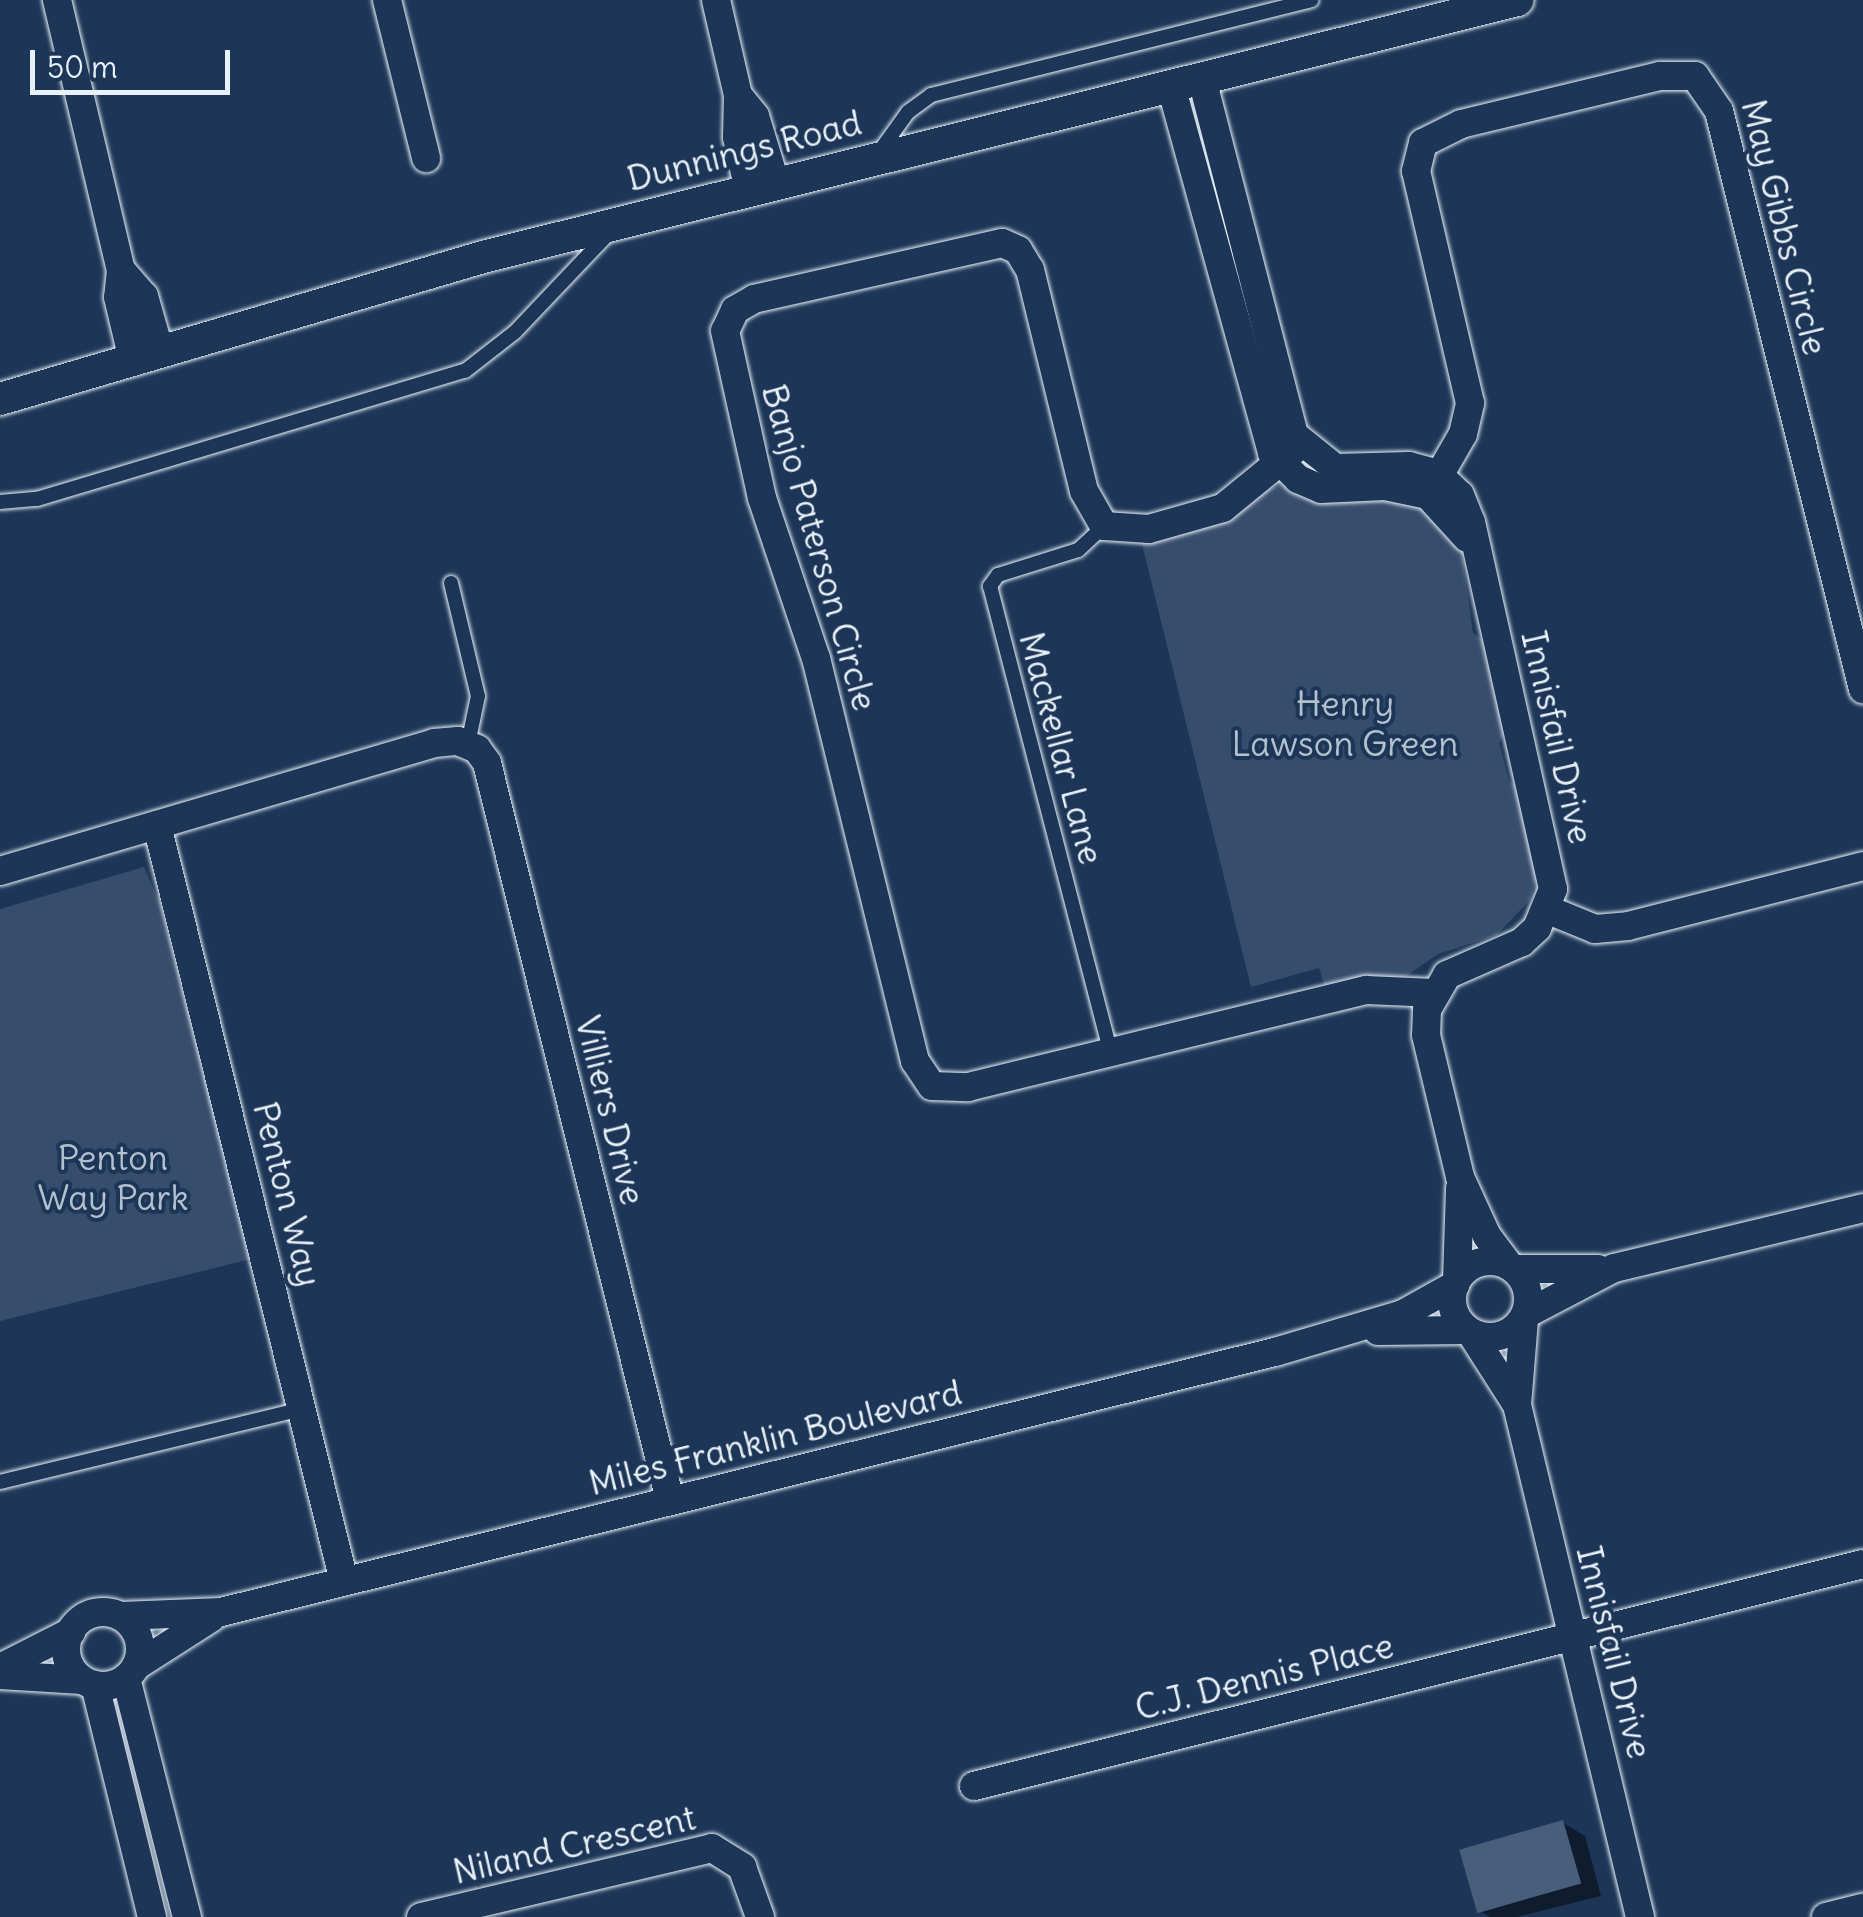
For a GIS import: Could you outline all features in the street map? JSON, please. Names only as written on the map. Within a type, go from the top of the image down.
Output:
[{"type":"street","points":[[58,0],[121,270],[118,297],[146,356]]},
{"type":"street","points":[[388,0],[426,158]]},
{"type":"street","points":[[716,0],[738,94],[737,136],[763,188]]},
{"type":"street","name":"Dunnings Road","points":[[0,399],[619,222],[1186,82],[1447,8],[1528,0]]},
{"type":"street","name":"May Gibbs Circle","points":[[1433,485],[1463,434],[1470,402],[1416,171],[1423,142],[1461,124],[1660,76],[1695,76],[1710,88],[1718,111],[1863,689]]},
{"type":"street","points":[[1186,82],[1260,423],[1289,454],[1347,471],[1409,466],[1433,485]]},
{"type":"street","name":"Banjo Paterson Circle","points":[[1104,526],[1084,491],[1030,270],[1012,246],[972,245],[754,299],[731,315],[726,349],[762,498],[816,658],[922,1076],[946,1091],[1366,990],[1435,993]]},
{"type":"street","points":[[1104,526],[1149,529],[1223,508],[1289,454]]},
{"type":"street","name":"Innisfail Drive","points":[[1433,485],[1466,506],[1550,857],[1546,909]]},
{"type":"street","points":[[0,871],[434,743],[468,744]]},
{"type":"street","name":"Villiers Drive","points":[[468,744],[487,763],[670,1501]]},
{"type":"street","name":"Penton Way","points":[[157,825],[344,1582]]},
{"type":"street","points":[[1525,1316],[1528,1290],[1486,1236],[1460,1177],[1426,1035],[1435,993],[1447,974],[1522,942],[1546,909],[1595,928],[1628,926],[1863,866]]},
{"type":"street","points":[[1460,1177],[1453,1309],[1469,1331],[1500,1337],[1525,1316],[1614,1268]]},
{"type":"street","points":[[1456,1282],[1480,1262],[1512,1268],[1614,1268],[1863,1208]]},
{"type":"street","name":"Miles Franklin Boulevard","points":[[121,1616],[221,1612],[1347,1334],[1456,1282]]},
{"type":"street","name":"Innisfail Drive","points":[[1525,1316],[1517,1405],[1640,1917]]},
{"type":"street","name":"Innisfail Drive","points":[[1469,1331],[1517,1405]]},
{"type":"street","name":"Miles Franklin Boulevard","points":[[1347,1334],[1469,1331]]},
{"type":"street","name":"C.J. Dennis Place","points":[[974,1786],[1863,1564]]},
{"type":"street","points":[[0,1671],[71,1632],[98,1612],[121,1616],[136,1633],[131,1672],[186,1917]]},
{"type":"street","name":"Miles Franklin Boulevard","points":[[131,1672],[221,1612]]},
{"type":"street","points":[[71,1632],[66,1652],[89,1682],[152,1917]]},
{"type":"street","points":[[0,1671],[89,1682],[131,1672]]},
{"type":"street","name":"Niland Crescent","points":[[422,1917],[712,1848],[742,1867],[760,1917]]},
{"type":"street","points":[[1826,1917],[1863,1908]]},
{"type":"lane","points":[[874,160],[908,112],[932,95],[1311,0]]},
{"type":"lane","points":[[0,502],[37,498],[466,372],[515,332],[619,222]]},
{"type":"lane","name":"Mackellar Lane","points":[[1104,526],[1078,550],[998,575],[990,586],[1110,1053]]},
{"type":"lane","points":[[452,584],[478,696],[468,744]]},
{"type":"lane","points":[[0,1482],[302,1409]]},
{"type":"green space","name":"Henry Lawson Green","points":[[1283,484],[1414,500],[1461,548],[1473,633],[1485,641],[1507,729],[1499,743],[1509,781],[1521,788],[1538,872],[1530,900],[1497,935],[1438,954],[1402,979],[1326,990],[1319,968],[1251,987],[1141,540]]},
{"type":"green space","name":"Penton Way Park","points":[[144,867],[160,903],[251,1259],[0,1321],[0,909]]},
{"type":"building","points":[[1563,1820],[1581,1883],[1477,1913],[1459,1850]]}]
